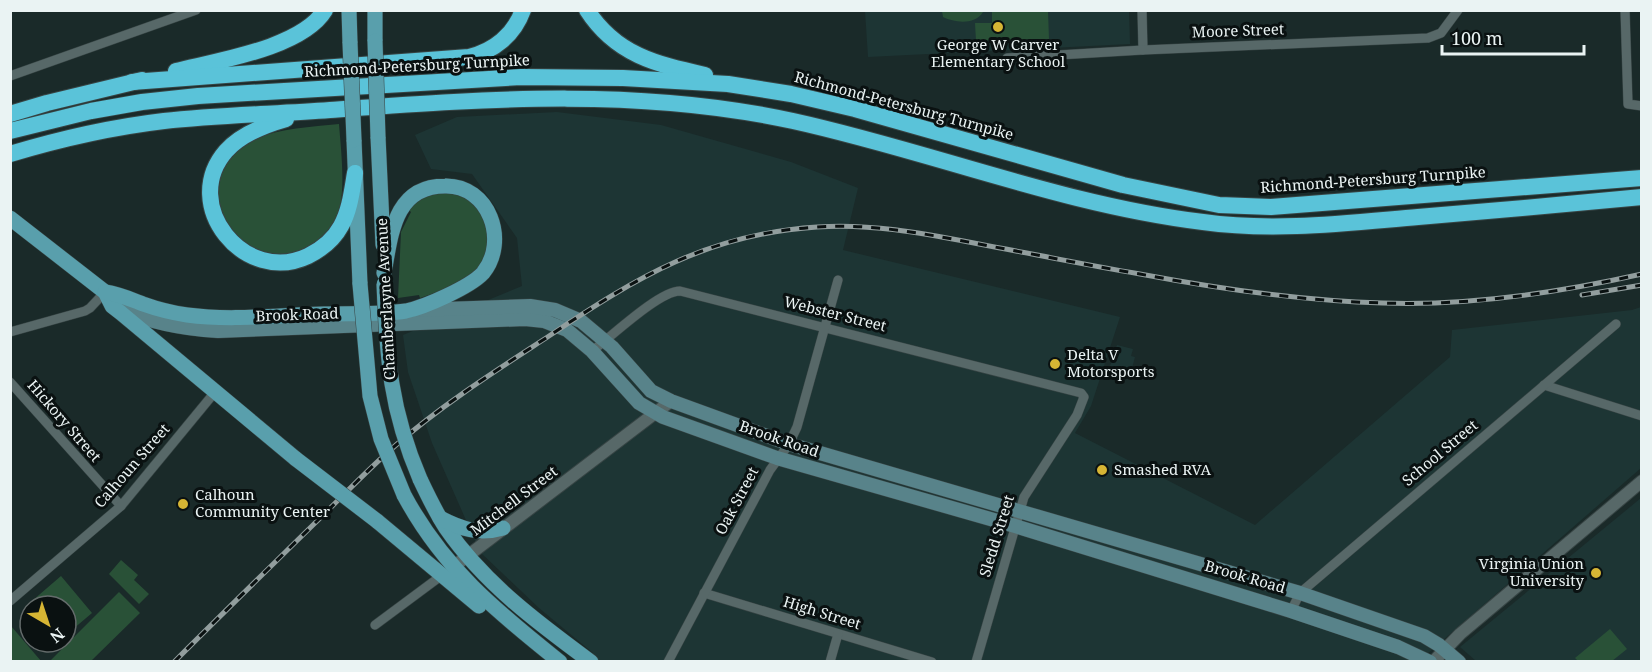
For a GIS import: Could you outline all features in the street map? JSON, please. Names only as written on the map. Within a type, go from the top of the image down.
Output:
[{"type":"highway","points":[[10,114],[263,50],[312,26],[325,10]]},
{"type":"highway","points":[[132,82],[469,57],[486,52],[504,39],[517,24],[523,10]]},
{"type":"highway","points":[[587,10],[609,38],[639,57],[662,65],[711,76],[728,84]]},
{"type":"highway","name":"Richmond-Petersburg Turnpike","points":[[10,131],[91,111],[142,102],[198,96],[521,76],[623,78],[728,84],[791,94],[855,109],[1123,184],[1219,205],[1271,207],[1641,178]]},
{"type":"highway","points":[[10,154],[94,133],[163,122],[523,98],[594,98],[663,101],[791,120],[1106,204],[1205,223],[1259,227],[1321,226],[1641,197]]},
{"type":"highway","points":[[312,111],[268,124],[244,137],[225,152],[214,171],[211,189],[213,210],[222,230],[234,245],[255,258],[278,262],[301,259],[328,243],[341,227],[347,215],[355,173]]},
{"type":"main road","name":"Chamberlayne Avenue","points":[[349,10],[360,284],[370,396],[381,439],[404,495],[447,571]]},
{"type":"main road","name":"Chamberlayne Avenue","points":[[375,10],[387,344],[392,391],[400,427],[420,479],[440,517],[467,556],[513,602],[591,662]]},
{"type":"main road","points":[[384,278],[395,220],[401,208],[411,197],[424,190],[452,186],[468,192],[485,206],[493,222],[496,240],[490,262],[482,273],[468,285],[407,311]]},
{"type":"main road","name":"Chamberlayne Avenue","points":[[13,224],[108,299],[296,459],[447,571],[501,623],[532,639],[560,662]]},
{"type":"main road","name":"Brook Road","points":[[108,299],[119,294],[166,311],[208,317],[538,307],[575,318],[605,341],[647,387],[671,401],[789,444],[1300,593],[1424,636],[1459,662]]},
{"type":"main road","name":"Brook Road","points":[[108,299],[138,316],[166,325],[218,331],[535,319],[552,323],[567,330],[592,351],[639,403],[655,413],[777,458],[1015,526],[1291,611],[1398,647],[1431,662]]},
{"type":"main road","points":[[440,517],[473,531],[487,532],[502,528]]},
{"type":"street","points":[[10,76],[196,10]]},
{"type":"street","points":[[1142,10],[1143,50]]},
{"type":"street","name":"Moore Street","points":[[1007,58],[1428,38],[1441,33],[1458,10]]},
{"type":"street","points":[[1625,10],[1628,104],[1641,106]]},
{"type":"street","name":"Oak Street","points":[[668,662],[777,458],[789,444],[797,427],[838,280]]},
{"type":"street","name":"Webster Street","points":[[592,351],[652,303],[674,291],[1070,390],[1081,393],[1084,397]]},
{"type":"street","points":[[10,332],[85,311],[108,299]]},
{"type":"street","name":"School Street","points":[[1291,611],[1300,593],[1616,324]]},
{"type":"street","name":"Hickory Street","points":[[10,382],[121,507]]},
{"type":"street","points":[[1544,385],[1641,416]]},
{"type":"street","name":"Calhoun Street","points":[[10,601],[121,507],[215,392]]},
{"type":"street","name":"Sledd Street","points":[[976,662],[1026,492],[1077,415],[1084,397]]},
{"type":"street","name":"Mitchell Street","points":[[375,625],[671,401]]},
{"type":"street","points":[[1431,662],[1641,481]]},
{"type":"street","name":"High Street","points":[[704,592],[932,662]]},
{"type":"street","points":[[830,662],[838,634]]},
{"type":"shaded area","name":"George W Carver Elementary School","points":[[865,11],[1129,11],[1130,44],[868,57]]},
{"type":"shaded area","points":[[557,112],[661,125],[791,162],[858,188],[843,250],[1120,317],[1091,406],[1075,433],[1255,525],[1450,357],[1452,330],[1632,310],[1641,307],[1641,468],[1419,661],[584,661],[593,653],[539,608],[480,552],[432,443],[408,372],[403,335],[522,286],[517,238],[472,174],[431,169],[415,135],[457,117]]},
{"type":"shaded area","points":[[1117,345],[1133,349],[1131,356],[1135,357],[1131,372],[1110,366]]},
{"type":"shaded area","name":"Virginia Union University","points":[[1641,498],[1641,661],[1476,661],[1460,647]]},
{"type":"green space","points":[[983,10],[983,12],[975,19],[965,22],[943,17],[942,11]]},
{"type":"green space","points":[[992,11],[1048,11],[1049,39],[976,41],[975,23],[992,23]]},
{"type":"green space","points":[[339,124],[342,194],[338,215],[324,236],[310,247],[282,256],[249,246],[234,234],[224,219],[219,201],[219,183],[225,165],[237,150],[254,139],[275,132]]},
{"type":"green space","points":[[452,192],[471,200],[483,217],[488,244],[483,261],[473,273],[442,290],[420,298],[419,295],[398,298],[401,232],[411,212],[408,209],[428,196]]},
{"type":"green space","points":[[121,560],[138,575],[134,580],[149,594],[139,604],[109,574]]},
{"type":"green space","points":[[61,576],[76,594],[40,594]]},
{"type":"green space","points":[[119,592],[140,613],[91,661],[50,661],[57,654],[78,654],[78,633]]},
{"type":"green space","points":[[78,596],[92,613],[78,625]]},
{"type":"green space","points":[[11,626],[18,634],[18,654],[35,654],[41,661],[11,661]]},
{"type":"green space","points":[[1610,629],[1627,649],[1612,661],[1578,661],[1575,658]]},
{"type":"railway","points":[[174,662],[375,464],[432,415],[581,315],[644,277],[708,249],[742,239],[778,231],[817,227],[878,228],[1230,289],[1322,300],[1383,303],[1448,302],[1513,297],[1642,274]]},
{"type":"railway","points":[[1582,295],[1642,285]]},
{"type":"place","name":"George W Carver Elementary School","points":[[998,27]]},
{"type":"place","name":"Delta V Motorsports","points":[[1055,364]]},
{"type":"place","name":"Smashed RVA","points":[[1102,470]]},
{"type":"place","name":"Calhoun Community Center","points":[[183,504]]},
{"type":"place","name":"Virginia Union University","points":[[1596,573]]}]
